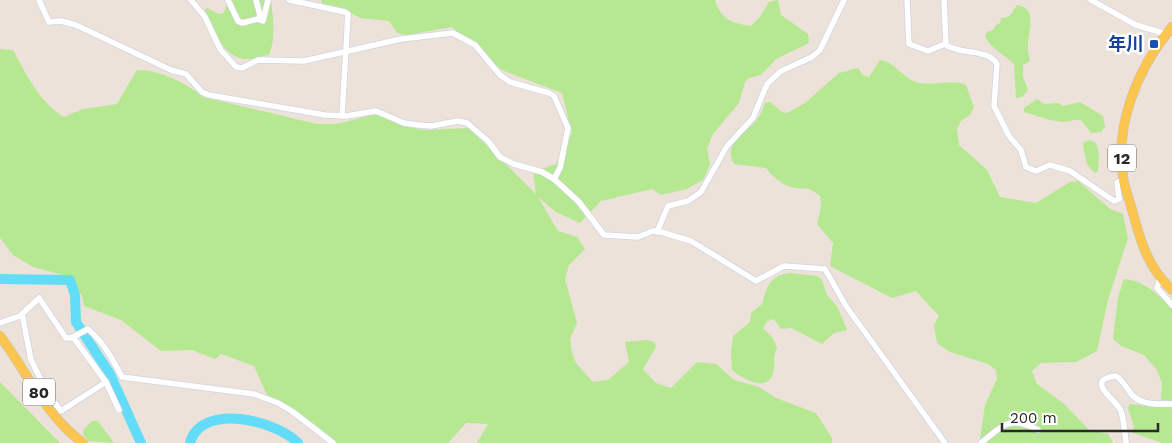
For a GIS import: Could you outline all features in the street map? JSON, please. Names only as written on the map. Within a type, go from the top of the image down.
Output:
[{"type":"main road","name":"12","points":[[1172,27],[1156,48],[1130,98],[1124,132],[1124,179],[1140,240],[1147,259],[1160,278],[1172,290]]},
{"type":"main road","name":"80","points":[[0,336],[17,358],[56,420],[83,443]]},
{"type":"street","points":[[39,0],[49,22],[61,21],[76,25],[171,70],[186,74],[202,92],[209,95],[342,116],[376,110],[404,123],[418,125],[431,126],[462,122],[480,132],[500,157],[514,164],[542,172],[554,180],[578,202],[604,235],[638,237],[657,232],[690,241],[756,281],[784,266],[825,269],[846,306],[945,443]]},
{"type":"street","points":[[191,0],[205,16],[220,49],[236,67],[242,68],[258,60],[304,61],[400,39],[449,33],[470,41],[506,80],[549,92],[554,96],[568,131],[560,168],[554,180]]},
{"type":"street","points":[[228,0],[240,23],[258,19],[263,21],[268,0]]},
{"type":"street","points":[[256,0],[260,11],[258,19]]},
{"type":"street","points":[[288,0],[348,14],[342,116]]},
{"type":"street","points":[[657,232],[668,206],[688,200],[701,192],[727,146],[753,118],[768,84],[781,71],[812,56],[824,44],[844,0]]},
{"type":"street","points":[[907,0],[909,44],[928,51],[945,44]]},
{"type":"street","points":[[944,0],[945,44]]},
{"type":"street","points":[[1092,0],[1136,24],[1166,34]]},
{"type":"street","points":[[945,44],[952,49],[990,56],[995,61],[998,67],[994,106],[1029,169],[1036,171],[1050,165],[1070,171],[1114,201],[1118,199],[1117,183],[1124,179]]},
{"type":"street","points":[[1160,278],[1158,288],[1172,305]]},
{"type":"street","points":[[0,323],[22,314],[39,298],[66,338],[75,336],[86,329],[105,345],[122,377],[254,394],[293,412],[332,443]]},
{"type":"street","points":[[22,314],[29,356],[48,394],[60,411],[106,382]]},
{"type":"street","points":[[75,336],[106,382],[119,410]]},
{"type":"street","points":[[1126,443],[1121,411],[1102,388],[1106,378],[1116,376],[1120,378],[1129,392],[1140,401],[1151,404],[1172,404]]},
{"type":"street","points":[[981,443],[1003,425],[1012,422],[1023,422],[1038,430]]},
{"type":"green space","points":[[228,0],[271,0],[273,35],[269,55],[252,59],[241,58],[233,55],[226,49],[216,34],[205,10],[207,8],[219,14],[224,13]]},
{"type":"green space","points":[[321,0],[715,0],[720,12],[727,19],[751,26],[760,17],[769,2],[778,0],[781,15],[808,34],[809,43],[776,59],[761,75],[749,78],[745,82],[739,103],[713,134],[707,149],[710,164],[703,180],[687,189],[661,195],[652,189],[601,201],[580,223],[556,212],[538,197],[558,231],[577,237],[585,249],[569,265],[565,279],[577,323],[570,339],[572,353],[576,363],[593,382],[608,380],[629,362],[625,342],[647,340],[654,342],[656,347],[643,369],[656,383],[671,388],[697,362],[716,364],[734,380],[759,387],[776,398],[816,413],[832,438],[832,443],[477,443],[488,424],[466,423],[448,443],[336,443],[290,406],[267,395],[254,366],[221,354],[215,359],[192,350],[161,351],[121,320],[84,306],[82,296],[71,277],[33,267],[13,255],[0,238],[0,49],[13,50],[41,96],[55,111],[64,117],[83,109],[117,104],[137,70],[155,72],[173,78],[203,97],[317,124],[337,124],[376,114],[421,130],[469,128],[536,194],[533,172],[556,164],[572,133],[562,93],[504,71],[472,47],[452,27],[407,35],[397,33],[389,21],[360,18],[343,9],[322,3]]},
{"type":"green space","points":[[1017,5],[1028,10],[1030,15],[1028,49],[1030,61],[1023,65],[1023,77],[1028,90],[1022,97],[1016,98],[1014,64],[994,48],[985,36],[987,32],[993,30],[1000,23],[1001,18],[1008,17]]},
{"type":"green space","points":[[880,60],[890,64],[916,82],[928,84],[954,82],[966,85],[974,107],[970,115],[961,121],[957,129],[959,145],[987,170],[1000,197],[1036,203],[1070,182],[1078,181],[1110,209],[1123,214],[1128,238],[1108,300],[1097,351],[1076,362],[1041,363],[1032,371],[1037,384],[1063,403],[1089,430],[1108,434],[1113,443],[983,443],[980,439],[985,405],[997,379],[996,370],[988,364],[950,352],[937,343],[934,325],[939,316],[916,291],[892,298],[830,266],[833,243],[817,224],[821,206],[820,196],[815,192],[784,184],[766,168],[734,164],[731,157],[733,145],[756,121],[765,103],[770,102],[782,112],[787,113],[805,103],[839,73],[858,68],[863,75],[869,77]]},
{"type":"green space","points":[[1037,99],[1044,104],[1058,103],[1063,106],[1080,102],[1103,116],[1105,127],[1101,132],[1091,133],[1081,120],[1060,122],[1024,112],[1024,108]]},
{"type":"green space","points":[[1090,140],[1096,143],[1099,154],[1098,171],[1095,173],[1087,165],[1083,145],[1084,142]]},
{"type":"green space","points":[[790,273],[817,276],[822,280],[827,295],[837,306],[847,330],[834,333],[822,344],[791,328],[781,329],[774,319],[767,321],[763,328],[772,337],[777,348],[772,376],[763,383],[750,381],[732,370],[733,336],[750,322],[751,313],[762,304],[770,283],[778,276]]},
{"type":"green space","points":[[1124,279],[1132,280],[1145,286],[1157,294],[1172,309],[1172,401],[1161,400],[1162,383],[1157,370],[1144,355],[1121,346],[1113,339],[1118,297]]},
{"type":"green space","points":[[0,382],[60,443],[0,443]]},
{"type":"green space","points":[[1130,404],[1157,407],[1172,405],[1172,443],[1162,443],[1131,432],[1134,427],[1128,408]]},
{"type":"green space","points":[[92,421],[98,421],[114,443],[88,441],[83,434],[84,429]]},
{"type":"waterway","points":[[0,279],[70,280],[75,295],[76,322],[110,374],[141,443]]},
{"type":"waterway","points":[[190,443],[197,430],[208,422],[223,419],[257,422],[287,435],[298,443]]},
{"type":"place","name":"年川","points":[[1154,44]]}]
